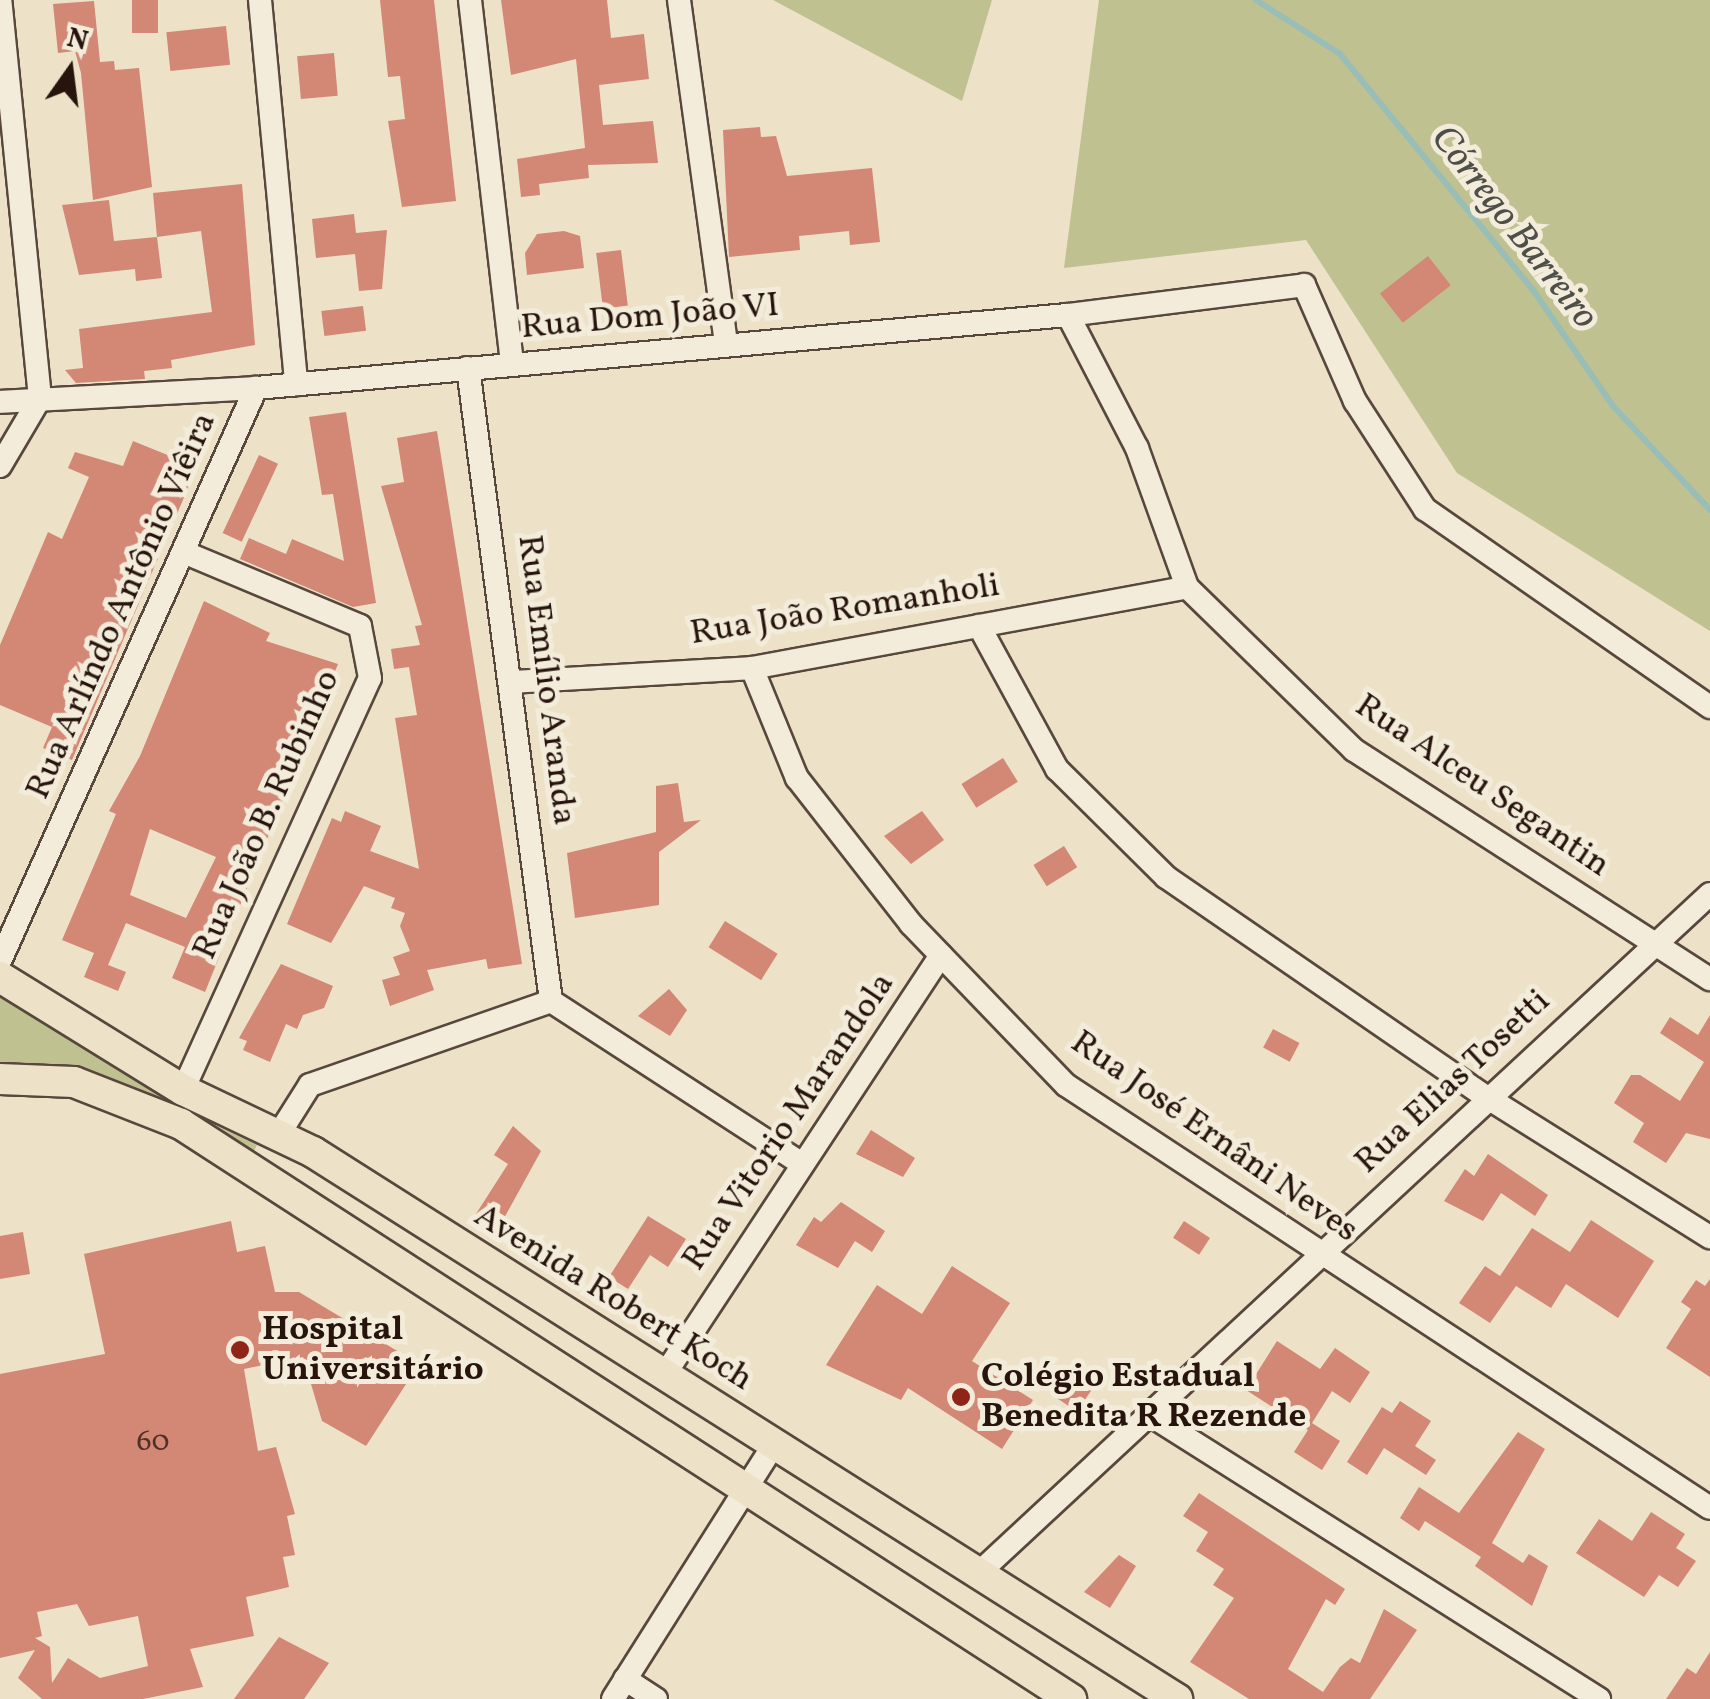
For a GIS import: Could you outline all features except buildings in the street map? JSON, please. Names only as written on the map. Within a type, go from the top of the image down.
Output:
[{"type":"main road","name":"Avenida Robert Koch","points":[[0,977],[183,1090],[314,1152],[662,1377],[983,1569],[1177,1699]]},
{"type":"main road","points":[[0,1079],[74,1082],[119,1094],[181,1124],[274,1190],[1072,1699]]},
{"type":"main road","points":[[274,1190],[278,1134]]},
{"type":"main road","points":[[274,1190],[314,1152]]},
{"type":"street","points":[[0,0],[40,398],[0,466]]},
{"type":"street","points":[[260,0],[296,384]]},
{"type":"street","points":[[470,0],[512,365]]},
{"type":"street","points":[[679,0],[726,345]]},
{"type":"street","name":"Rua Dom João VI","points":[[0,402],[256,388],[1068,315],[1304,285],[1355,400],[1424,510],[1710,707]]},
{"type":"street","name":"Rua Alceu Segantin","points":[[1068,315],[1137,448],[1187,587],[1354,750],[1710,979]]},
{"type":"street","name":"Rua Emílio Aranda","points":[[468,368],[551,1001]]},
{"type":"street","name":"Rua Arlíndo Antônio Viêira","points":[[0,961],[188,554],[256,388]]},
{"type":"street","name":"Rua João B. Rubinho","points":[[183,1090],[370,678],[360,626],[188,554]]},
{"type":"street","name":"Rua João Romanholi","points":[[512,682],[752,668],[1187,587]]},
{"type":"street","points":[[979,626],[1057,768],[1166,877],[1488,1098],[1710,1238]]},
{"type":"street","name":"Rua José Ernâni Neves","points":[[752,668],[797,778],[941,955],[1066,1085],[1710,1508]]},
{"type":"street","name":"Rua Elias Tosetti","points":[[983,1569],[1710,894]]},
{"type":"street","name":"Rua Vitorio Marandola","points":[[662,1377],[941,955]]},
{"type":"street","points":[[278,1134],[304,1088],[551,1001],[802,1164]]},
{"type":"street","points":[[1147,1413],[1599,1699]]},
{"type":"street","points":[[656,1699],[619,1689],[775,1443]]},
{"type":"green space","points":[[773,0],[992,0],[962,101]]},
{"type":"green space","points":[[1099,0],[1710,0],[1710,631],[1457,473],[1306,240],[1064,268]]},
{"type":"green space","points":[[0,993],[197,1117],[257,1145],[250,1159],[148,1094],[83,1071],[0,1067]]},
{"type":"waterway","name":"Córrego Barreiro","points":[[1256,0],[1340,54],[1533,290],[1613,406],[1710,510]]},
{"type":"place","name":"Hospital Universitário","points":[[240,1350]]},
{"type":"place","name":"Colégio Estadual Benedita R Rezende","points":[[961,1397]]}]
